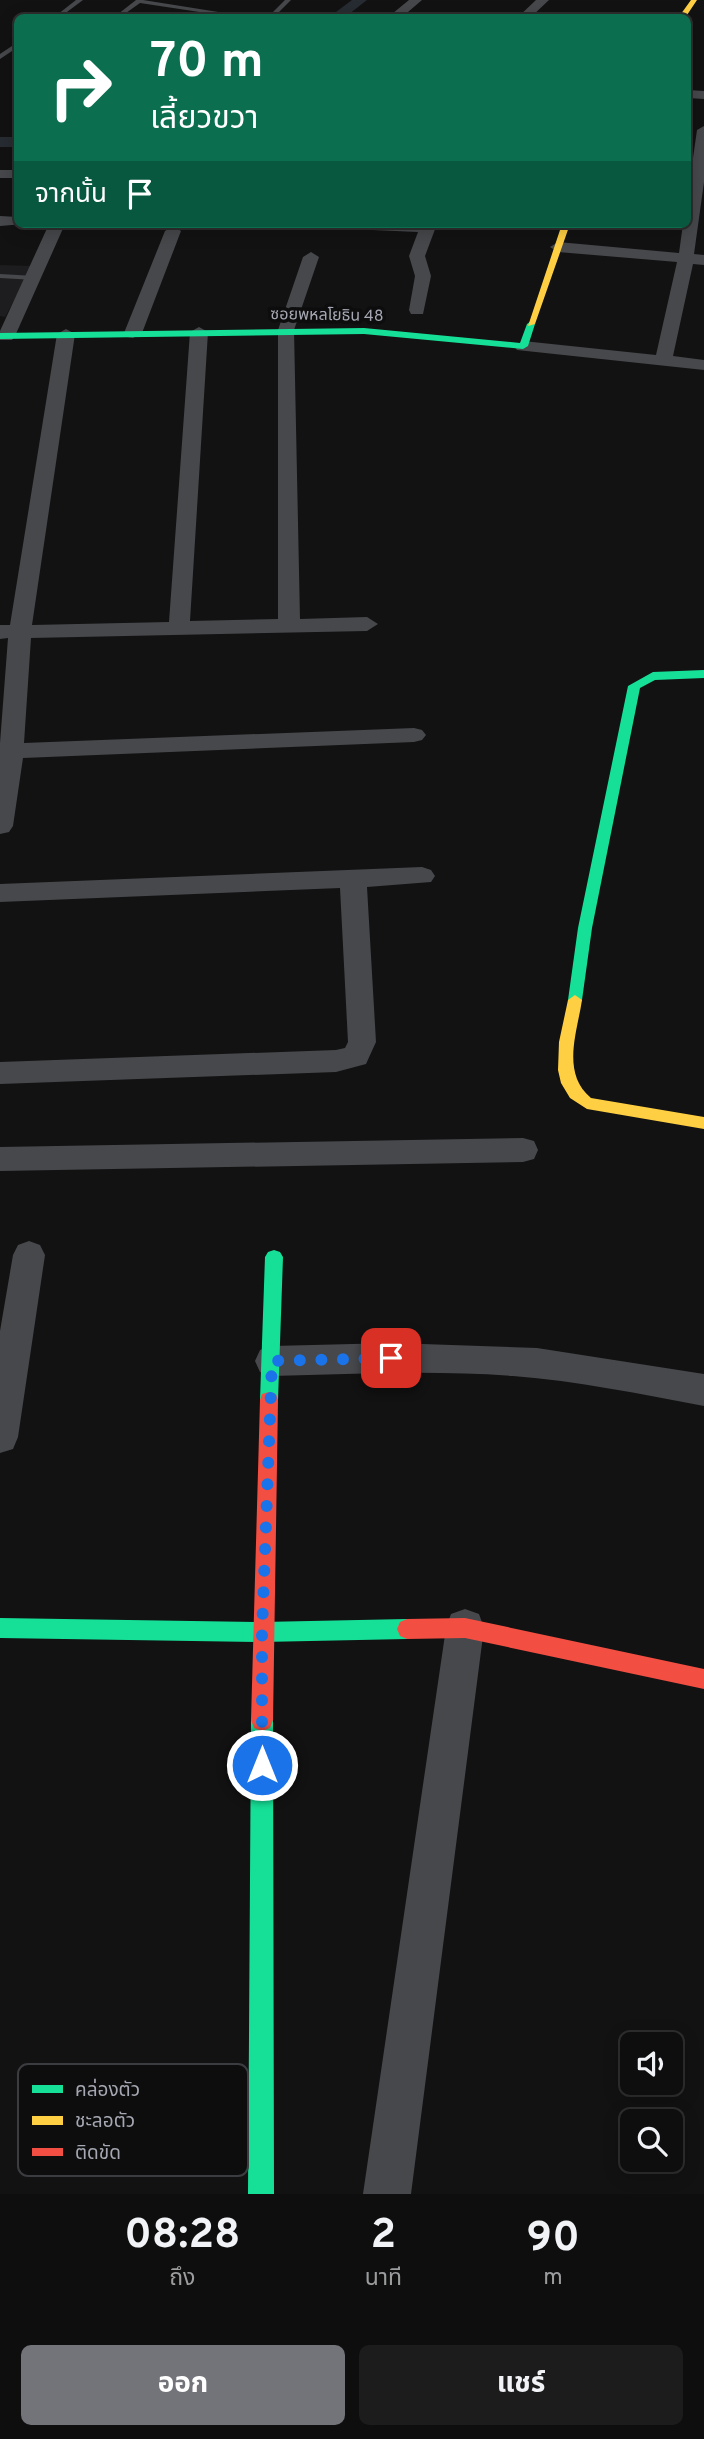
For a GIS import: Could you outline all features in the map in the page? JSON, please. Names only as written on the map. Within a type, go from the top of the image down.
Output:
[{"type":"street","points":[[398,14],[416,0]]},
{"type":"street","points":[[528,14],[544,0]]},
{"type":"street","points":[[691,222],[704,130]]},
{"type":"street","points":[[3,336],[35,278],[55,228]]},
{"type":"street","points":[[417,310],[423,276],[417,256],[427,228]]},
{"type":"street","points":[[565,228],[523,346],[704,365]]},
{"type":"street","points":[[663,361],[690,228]]},
{"type":"street","points":[[133,333],[173,231]]},
{"type":"street","points":[[558,247],[704,260]]},
{"type":"street","points":[[289,625],[286,330],[311,257]]},
{"type":"street","name":"ซอยพหลโยธิน 48","points":[[3,336],[364,331],[523,346]]},
{"type":"street","points":[[179,628],[199,332]]},
{"type":"street","points":[[0,826],[6,751],[10,631],[66,334]]},
{"type":"street","points":[[10,631],[367,624]]},
{"type":"street","points":[[704,674],[653,676],[634,686],[631,694],[585,928],[564,1073],[567,1086],[574,1096],[587,1102],[704,1123]]},
{"type":"street","points":[[6,751],[414,735]]},
{"type":"street","points":[[0,893],[422,876]]},
{"type":"street","points":[[0,1073],[336,1061],[356,1056],[362,1042],[353,880]]},
{"type":"street","points":[[0,1159],[523,1150]]},
{"type":"street","points":[[0,1437],[29,1255]]},
{"type":"street","points":[[261,2194],[262,1632],[274,1257]]},
{"type":"street","points":[[272,1361],[414,1357],[513,1362],[585,1368],[704,1390]]},
{"type":"street","points":[[0,1628],[262,1632],[465,1628],[704,1679]]},
{"type":"street","points":[[387,2194],[465,1628]]},
{"type":"lane","points":[[61,14],[80,0]]},
{"type":"lane","points":[[197,9],[207,0]]},
{"type":"lane","points":[[273,14],[288,0]]},
{"type":"lane","points":[[121,14],[139,1],[229,14]]},
{"type":"lane","points":[[9,40],[14,41]]},
{"type":"lane","points":[[0,57],[14,45]]},
{"type":"lane","points":[[0,276],[35,278]]},
{"type":"shaded area","points":[[0,265],[33,266],[5,317],[0,316]]},
{"type":"waterway","points":[[340,14],[361,0]]},
{"type":"waterway","points":[[0,142],[14,142]]},
{"type":"traffic: fast","points":[[0,336],[364,331],[523,346],[531,324]]},
{"type":"traffic: fast","points":[[575,1000],[585,928],[634,686],[653,676],[704,674]]},
{"type":"traffic: fast","points":[[269,1400],[274,1257]]},
{"type":"traffic: fast","points":[[0,1628],[262,1632],[407,1629]]},
{"type":"traffic: fast","points":[[261,2194],[262,1720]]},
{"type":"traffic: slow","points":[[684,14],[694,0]]},
{"type":"traffic: slow","points":[[531,324],[565,228]]},
{"type":"traffic: slow","points":[[575,1000],[565,1057],[569,1083],[576,1094],[587,1103],[704,1123]]},
{"type":"traffic: jam","points":[[262,1720],[269,1400]]},
{"type":"traffic: jam","points":[[407,1629],[465,1628],[704,1679]]},
{"type":"route","points":[[262,1765],[262,1632],[272,1361],[391,1358]]}]
